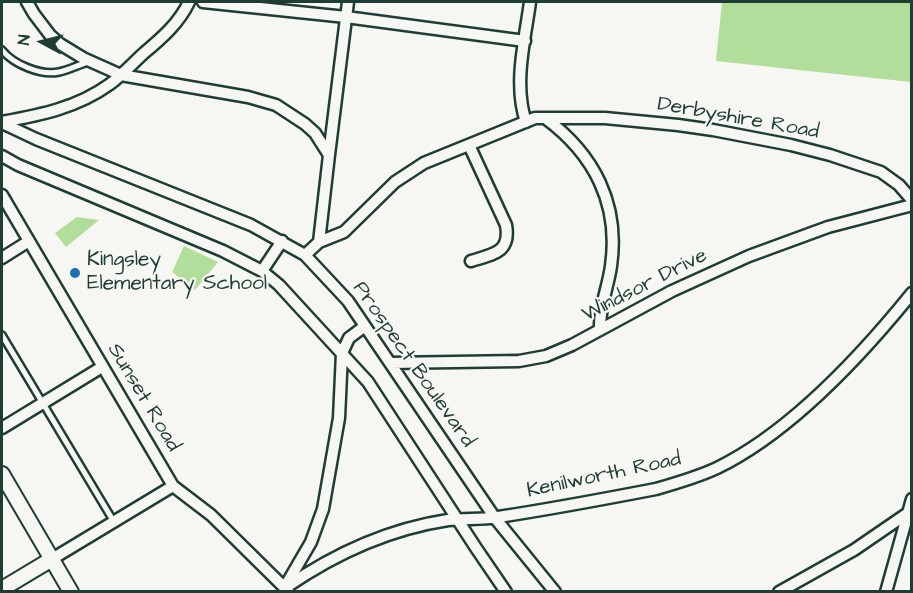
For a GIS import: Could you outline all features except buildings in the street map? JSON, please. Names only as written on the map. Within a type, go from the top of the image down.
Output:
[{"type":"main road","points":[[2,474],[71,591]]},
{"type":"main road","points":[[2,589],[52,559]]},
{"type":"street","points":[[27,2],[41,26],[71,52],[121,75],[248,97],[276,105],[305,124],[329,155]]},
{"type":"street","points":[[2,122],[56,111],[97,93],[121,75],[178,21],[189,2]]},
{"type":"street","points":[[203,2],[346,17],[525,41]]},
{"type":"street","points":[[319,242],[348,2]]},
{"type":"street","points":[[305,255],[319,242],[344,232],[395,182],[423,163],[526,122],[520,96],[530,2]]},
{"type":"street","points":[[544,118],[571,140],[590,161],[608,207],[613,253],[601,308],[600,330]]},
{"type":"street","name":"Derbyshire Road","points":[[526,122],[544,118],[605,118],[678,125],[791,145],[881,172],[899,185],[912,200]]},
{"type":"street","name":"Prospect Boulevard","points":[[2,122],[36,139],[219,211],[282,241],[305,255],[348,301],[495,518],[555,591]]},
{"type":"street","points":[[469,145],[506,225],[507,233],[503,248],[496,253],[471,261]]},
{"type":"street","points":[[2,156],[18,165],[223,251],[262,271],[279,285],[368,382],[506,591]]},
{"type":"street","name":"Sunset Road","points":[[2,195],[173,486],[211,515],[285,590]]},
{"type":"street","name":"Windsor Drive","points":[[390,363],[533,359],[559,351],[672,291],[749,256],[828,227],[912,205]]},
{"type":"street","points":[[2,258],[29,241]]},
{"type":"street","points":[[262,271],[282,241]]},
{"type":"street","name":"Kenilworth Road","points":[[285,590],[325,562],[369,542],[415,527],[457,520],[495,518],[656,489],[697,476],[735,458],[771,435],[829,384],[873,339],[912,293]]},
{"type":"street","points":[[285,590],[311,542],[323,509],[339,418],[342,353],[349,338],[365,326]]},
{"type":"street","points":[[2,428],[102,367]]},
{"type":"street","points":[[52,559],[173,486]]},
{"type":"street","points":[[886,591],[912,499]]},
{"type":"street","points":[[779,591],[854,550],[908,513]]},
{"type":"lane","points":[[2,50],[8,57],[27,68],[57,73],[90,61]]},
{"type":"lane","points":[[2,334],[114,522]]},
{"type":"green space","points":[[722,2],[911,2],[911,82],[716,61]]},
{"type":"green space","points":[[77,217],[99,220],[66,247],[55,233]]},
{"type":"green space","points":[[184,246],[218,262],[195,290],[172,272]]},
{"type":"place","name":"Kingsley Elementary School","points":[[75,273]]}]
